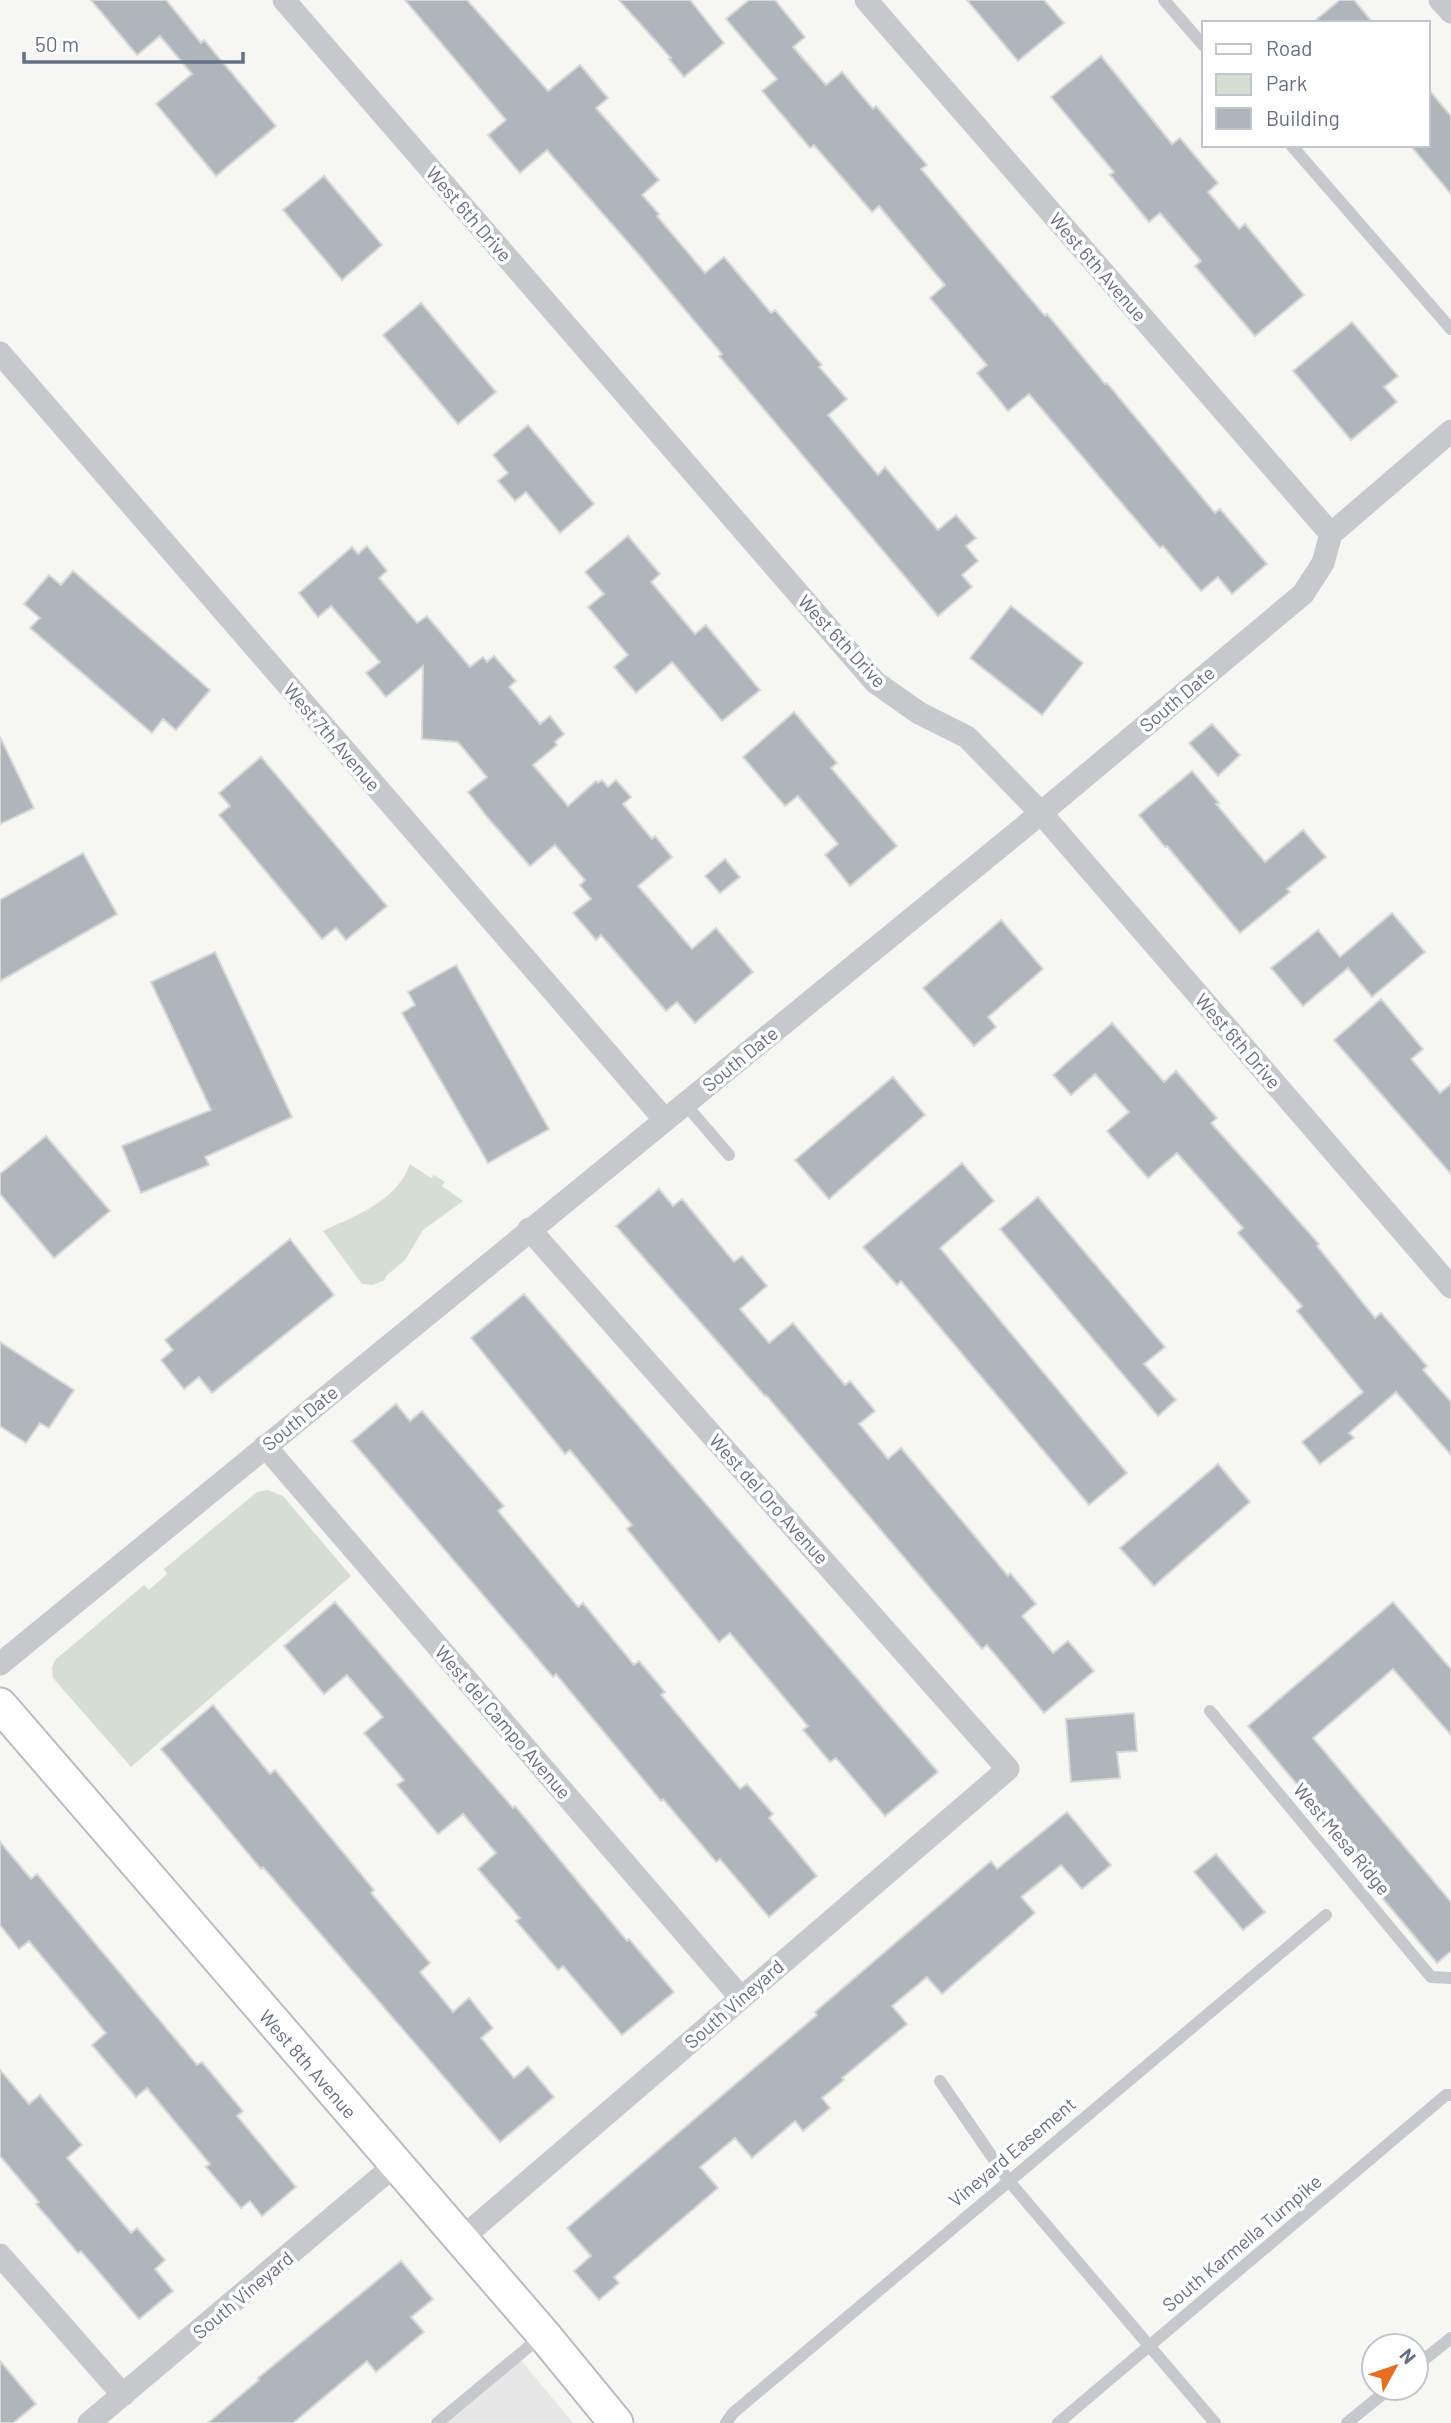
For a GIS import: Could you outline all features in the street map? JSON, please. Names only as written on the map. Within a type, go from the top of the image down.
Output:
[{"type":"street","name":"West 6th Drive","points":[[284,0],[874,682],[919,713],[967,737],[1041,813],[1451,1287]]},
{"type":"street","name":"West 6th Avenue","points":[[866,0],[1331,534]]},
{"type":"street","points":[[1440,0],[1451,12]]},
{"type":"street","name":"West 7th Avenue","points":[[0,353],[665,1120]]},
{"type":"street","points":[[1331,534],[1451,431]]},
{"type":"street","name":"South Date","points":[[0,1664],[1041,813],[1303,594],[1323,563],[1331,534]]},
{"type":"street","name":"West del Oro Avenue","points":[[529,1229],[1008,1769]]},
{"type":"street","name":"West del Campo Avenue","points":[[265,1446],[741,1998]]},
{"type":"street","name":"West 8th Avenue","points":[[0,1705],[543,2334],[616,2423]]},
{"type":"street","name":"South Vineyard","points":[[461,2239],[1008,1769]]},
{"type":"street","name":"South Vineyard","points":[[89,2423],[395,2165]]},
{"type":"street","points":[[0,2255],[123,2395]]},
{"type":"lane","points":[[1164,0],[1202,44]]},
{"type":"lane","points":[[1293,147],[1451,329]]},
{"type":"lane","points":[[685,1104],[729,1155]]},
{"type":"lane","name":"West Mesa Ridge","points":[[1210,1711],[1431,1977],[1451,1978]]},
{"type":"lane","name":"Vineyard Easement","points":[[726,2423],[733,2413],[1008,2180],[1326,1915]]},
{"type":"lane","points":[[940,2081],[1008,2180],[1215,2423]]},
{"type":"lane","name":"South Karmella Turnpike","points":[[1058,2423],[1435,2104],[1446,2095],[1451,2095]]},
{"type":"lane","points":[[437,2423],[543,2334]]},
{"type":"lane","points":[[1430,2355],[1451,2338]]},
{"type":"lane","points":[[1347,2423],[1373,2402]]},
{"type":"shaded area","points":[[521,2360],[573,2423],[445,2423]]},
{"type":"green space","points":[[410,1164],[431,1178],[434,1175],[445,1182],[442,1186],[463,1201],[423,1230],[405,1260],[386,1276],[385,1280],[373,1285],[362,1284],[323,1231],[385,1198],[404,1177]]},
{"type":"green space","points":[[268,1490],[283,1496],[351,1576],[131,1767],[53,1678],[52,1667],[55,1660],[144,1585],[149,1590],[167,1574],[164,1569],[257,1492]]},
{"type":"building","points":[[91,0],[166,0],[201,43],[204,40],[276,126],[216,176],[156,104],[192,74],[160,36],[137,55]]},
{"type":"building","points":[[405,0],[467,0],[548,91],[580,65],[608,98],[596,108],[659,180],[642,195],[659,214],[657,216],[705,273],[724,257],[771,313],[775,310],[822,365],[819,367],[847,399],[828,415],[878,475],[885,467],[938,530],[956,515],[976,538],[966,546],[978,561],[962,575],[972,587],[938,616],[719,356],[722,354],[640,256],[547,150],[520,173],[488,135],[506,120]]},
{"type":"building","points":[[619,0],[690,0],[724,43],[684,77],[669,59],[671,58]]},
{"type":"building","points":[[749,0],[775,0],[805,37],[793,47],[826,85],[842,72],[873,109],[876,106],[927,165],[921,169],[1045,316],[1047,314],[1105,384],[1107,383],[1215,513],[1220,509],[1267,564],[1232,594],[1218,577],[1201,591],[1163,546],[1160,548],[1029,394],[1008,411],[977,373],[987,365],[930,298],[945,285],[879,206],[872,212],[814,145],[810,148],[762,91],[777,79],[726,19]]},
{"type":"building","points":[[967,0],[1044,0],[1064,23],[1018,61]]},
{"type":"building","points":[[1340,0],[1354,0],[1371,21],[1314,21]]},
{"type":"building","points":[[1101,56],[1172,144],[1180,138],[1218,183],[1208,192],[1239,229],[1245,224],[1304,295],[1255,336],[1195,266],[1201,261],[1160,213],[1149,222],[1110,175],[1114,172],[1051,97]]},
{"type":"building","points":[[1430,91],[1451,116],[1451,194],[1412,147],[1430,147]]},
{"type":"building","points":[[324,176],[382,245],[342,280],[283,210]]},
{"type":"building","points":[[421,303],[496,392],[458,424],[383,335]]},
{"type":"building","points":[[1352,322],[1398,376],[1384,387],[1397,402],[1351,440],[1293,371]]},
{"type":"building","points":[[528,425],[594,504],[560,533],[526,492],[515,501],[498,481],[508,473],[493,455]]},
{"type":"building","points":[[628,536],[660,574],[651,582],[695,634],[706,625],[760,690],[722,721],[672,662],[636,693],[614,667],[628,655],[588,607],[604,594],[585,572]]},
{"type":"building","points":[[367,546],[387,571],[379,578],[417,623],[427,616],[470,667],[483,657],[487,662],[494,656],[516,681],[509,687],[540,724],[550,716],[564,734],[555,742],[557,745],[533,765],[568,806],[596,781],[598,783],[602,780],[608,787],[616,780],[631,797],[623,804],[652,839],[655,836],[672,857],[638,886],[692,949],[716,928],[753,972],[695,1023],[677,1002],[666,1011],[601,935],[596,940],[573,913],[591,899],[580,885],[585,880],[555,845],[530,866],[488,818],[468,792],[487,777],[458,742],[422,739],[423,666],[386,697],[366,673],[380,662],[331,606],[318,617],[299,593],[352,547],[358,554]]},
{"type":"building","points":[[73,571],[210,690],[176,730],[163,719],[152,733],[30,628],[40,618],[24,604],[49,575],[61,585]]},
{"type":"building","points":[[1011,606],[1083,663],[1042,715],[970,658]]},
{"type":"building","points":[[794,712],[837,763],[831,768],[897,846],[850,886],[825,855],[838,844],[798,796],[785,806],[743,757]]},
{"type":"building","points":[[1212,724],[1240,755],[1218,776],[1189,743]]},
{"type":"building","points":[[0,737],[34,808],[0,824]]},
{"type":"building","points":[[261,757],[387,906],[346,940],[336,928],[322,939],[219,815],[230,806],[219,793]]},
{"type":"building","points":[[1192,771],[1265,862],[1303,830],[1326,857],[1287,889],[1290,892],[1240,933],[1139,815]]},
{"type":"building","points":[[83,853],[117,914],[0,981],[0,900]]},
{"type":"building","points":[[725,859],[740,877],[720,893],[705,876]]},
{"type":"building","points":[[1392,913],[1425,952],[1372,997],[1348,968],[1303,1006],[1271,968],[1318,930],[1340,957]]},
{"type":"building","points":[[1001,920],[1043,969],[988,1017],[996,1027],[974,1046],[923,988]]},
{"type":"building","points":[[215,952],[292,1117],[205,1157],[209,1165],[141,1193],[122,1146],[211,1110],[151,982]]},
{"type":"building","points":[[456,965],[549,1129],[488,1163],[402,1013],[415,1005],[408,992]]},
{"type":"building","points":[[1381,999],[1423,1049],[1411,1059],[1440,1093],[1451,1084],[1451,1174],[1334,1040]]},
{"type":"building","points":[[1112,1023],[1164,1082],[1176,1071],[1217,1118],[1211,1123],[1319,1244],[1317,1246],[1375,1318],[1381,1313],[1427,1366],[1423,1370],[1451,1402],[1451,1455],[1396,1392],[1349,1433],[1354,1438],[1320,1464],[1302,1442],[1363,1392],[1297,1311],[1302,1306],[1238,1233],[1243,1228],[1177,1153],[1148,1178],[1107,1131],[1129,1112],[1095,1074],[1071,1095],[1053,1075]]},
{"type":"building","points":[[893,1077],[925,1115],[829,1199],[795,1160]]},
{"type":"building","points":[[46,1136],[110,1211],[54,1258],[0,1194],[0,1174]]},
{"type":"building","points":[[962,1163],[994,1201],[940,1248],[1127,1473],[1089,1505],[901,1281],[897,1285],[863,1247]]},
{"type":"building","points":[[659,1189],[673,1206],[682,1199],[734,1262],[742,1256],[767,1286],[740,1309],[769,1343],[793,1323],[845,1385],[850,1381],[875,1411],[859,1424],[888,1459],[901,1448],[1008,1576],[1010,1573],[1036,1604],[1022,1616],[1053,1653],[1068,1641],[1094,1671],[1044,1713],[987,1645],[982,1649],[766,1395],[616,1226]]},
{"type":"building","points":[[1038,1197],[1165,1347],[1144,1364],[1176,1400],[1158,1416],[1000,1229]]},
{"type":"building","points":[[290,1239],[334,1295],[212,1393],[199,1377],[184,1389],[161,1360],[173,1350],[165,1340]]},
{"type":"building","points":[[524,1294],[938,1772],[885,1816],[836,1758],[830,1762],[803,1730],[808,1726],[730,1633],[719,1642],[627,1529],[632,1525],[570,1450],[565,1454],[471,1338]]},
{"type":"building","points":[[0,1342],[74,1390],[49,1428],[40,1423],[26,1443],[0,1426]]},
{"type":"building","points":[[396,1404],[410,1421],[422,1411],[504,1506],[498,1511],[578,1607],[583,1603],[634,1665],[639,1661],[665,1692],[661,1695],[740,1789],[747,1784],[773,1814],[769,1818],[817,1876],[769,1917],[720,1859],[716,1862],[663,1799],[661,1801],[556,1674],[553,1677],[352,1441]]},
{"type":"building","points":[[1218,1464],[1250,1502],[1154,1586],[1120,1548]]},
{"type":"building","points":[[335,1602],[674,1992],[622,2035],[563,1966],[558,1970],[516,1921],[520,1918],[478,1869],[496,1853],[463,1814],[438,1834],[397,1785],[404,1780],[364,1733],[383,1717],[347,1675],[324,1694],[284,1646]]},
{"type":"building","points":[[1393,1602],[1451,1669],[1451,1735],[1393,1669],[1313,1738],[1451,1902],[1451,1951],[1437,1963],[1294,1793],[1300,1788],[1248,1726]]},
{"type":"building","points":[[213,1705],[270,1774],[275,1770],[374,1890],[371,1893],[430,1963],[420,1972],[453,2012],[469,1998],[493,2028],[481,2038],[514,2078],[528,2066],[554,2097],[500,2142],[263,1867],[261,1869],[161,1749]]},
{"type":"building","points":[[1134,1713],[1137,1751],[1117,1752],[1120,1778],[1071,1782],[1066,1719]]},
{"type":"building","points":[[1067,1812],[1111,1865],[1082,1889],[1061,1865],[1021,1897],[1035,1913],[942,1994],[927,1977],[892,2006],[907,2024],[822,2098],[830,2108],[803,2131],[795,2121],[752,2158],[735,2138],[700,2167],[718,2188],[614,2277],[619,2283],[599,2300],[574,2271],[591,2256],[567,2228],[817,2015],[815,2012],[991,1861],[997,1869]]},
{"type":"building","points":[[0,1842],[31,1879],[37,1874],[197,2065],[202,2062],[243,2111],[237,2116],[296,2187],[262,2216],[250,2201],[241,2208],[206,2167],[210,2164],[147,2088],[136,2097],[92,2045],[106,2033],[29,1941],[19,1949],[0,1925]]},
{"type":"building","points":[[1216,1854],[1265,1912],[1243,1930],[1194,1872]]},
{"type":"building","points":[[0,2070],[29,2104],[40,2095],[82,2145],[67,2158],[131,2233],[137,2228],[165,2260],[155,2269],[173,2291],[139,2319],[81,2251],[78,2253],[36,2204],[39,2202],[0,2156]]},
{"type":"building","points":[[401,2261],[433,2299],[411,2317],[424,2332],[376,2372],[367,2361],[293,2423],[208,2423],[259,2380],[258,2378]]},
{"type":"building","points":[[0,2361],[36,2404],[13,2423],[0,2423]]}]
